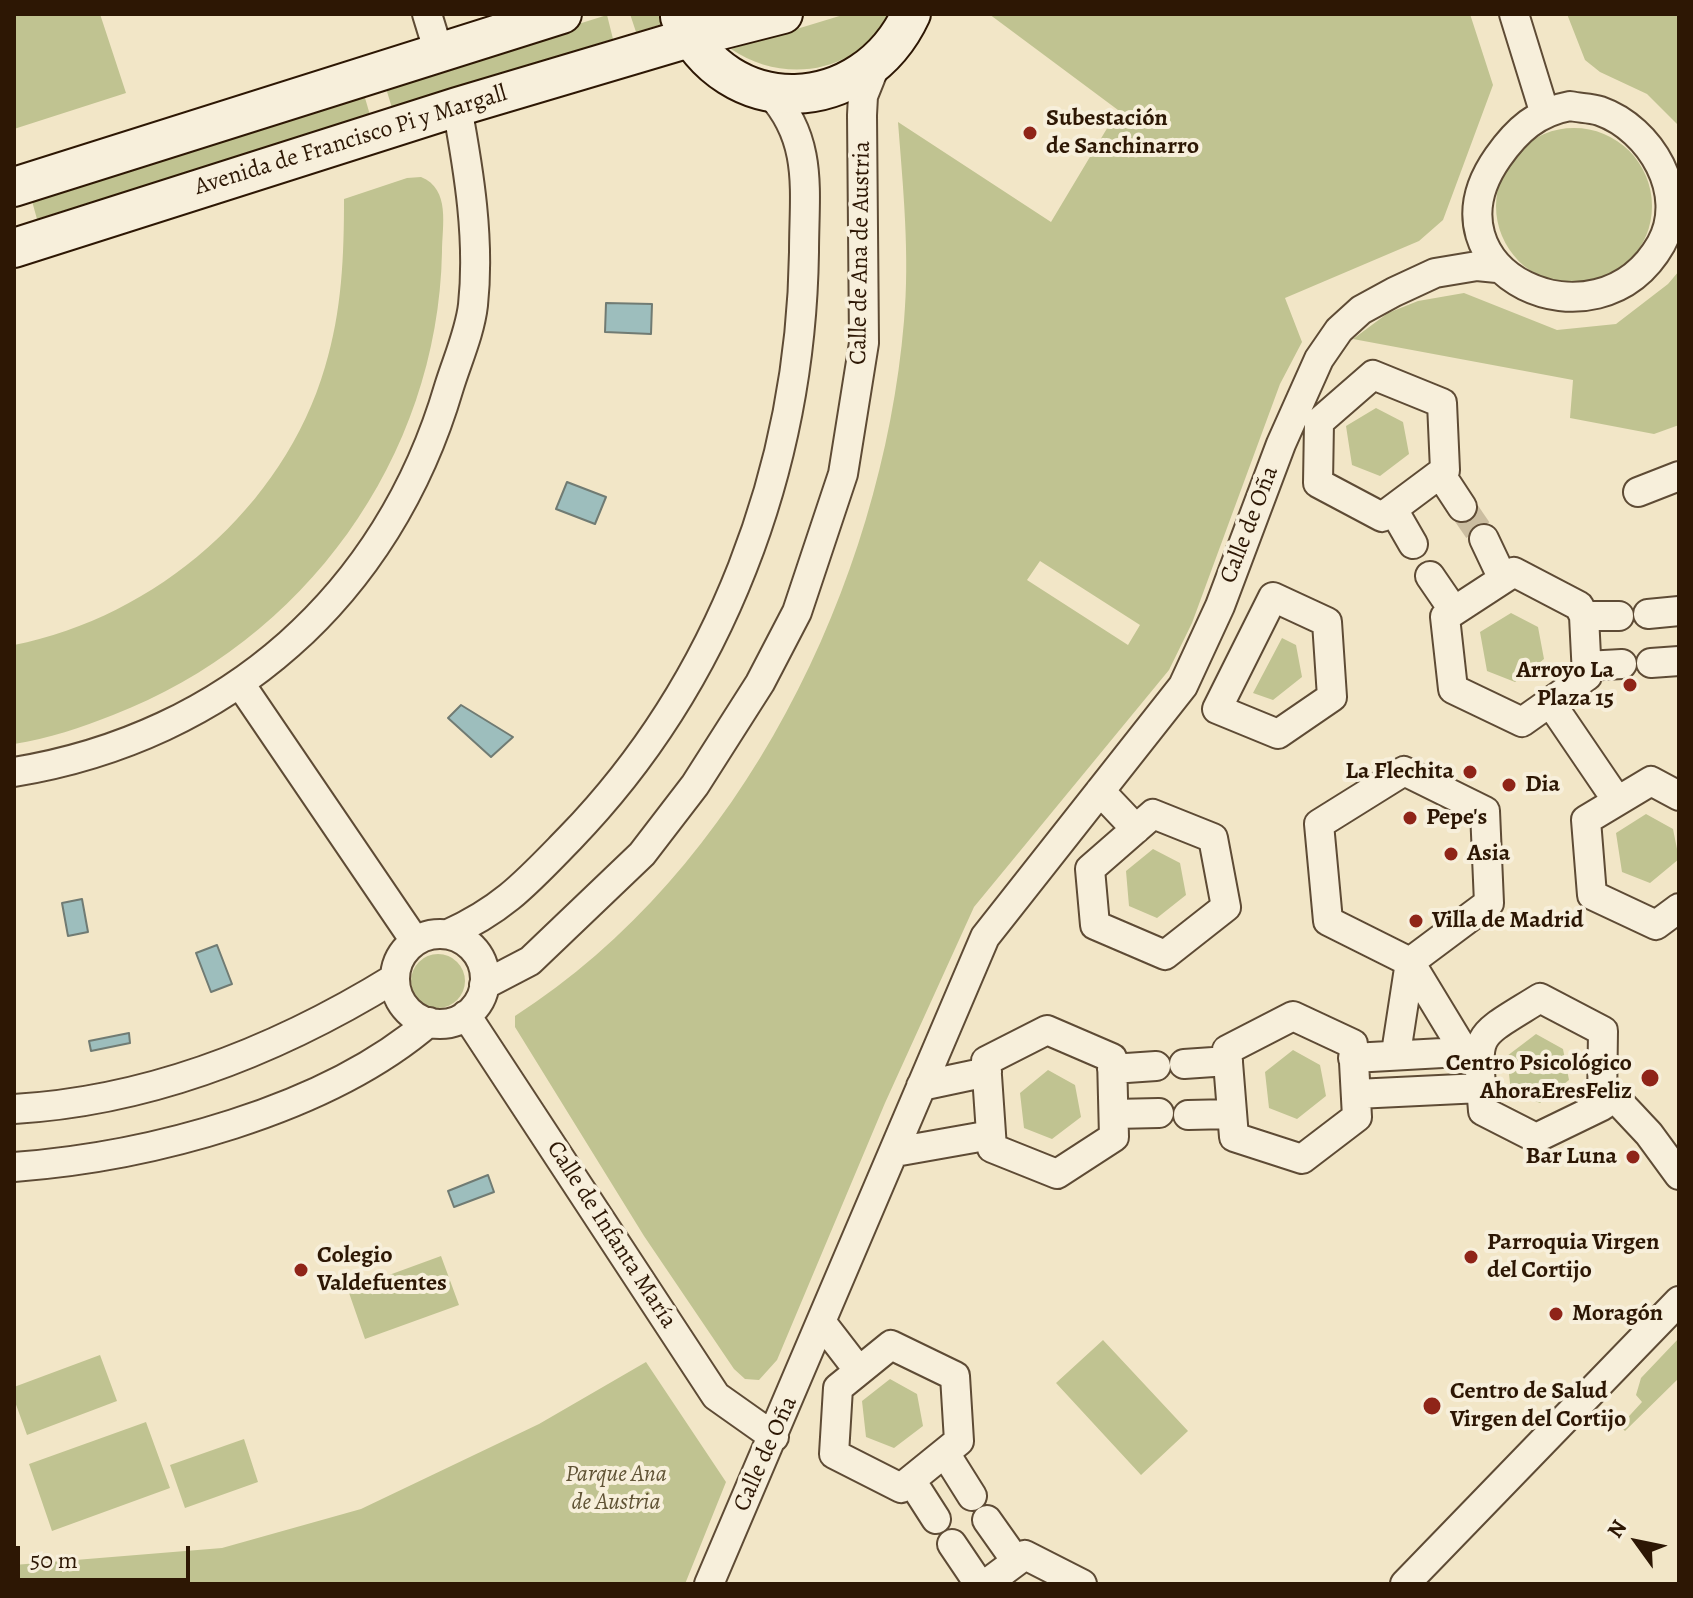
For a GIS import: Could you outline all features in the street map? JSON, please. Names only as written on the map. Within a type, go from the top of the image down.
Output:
[{"type":"street","points":[[427,14],[439,53]]},
{"type":"street","points":[[14,187],[562,14]]},
{"type":"street","name":"Avenida de Francisco Pi y Margall","points":[[14,248],[457,107],[684,26],[783,14]]},
{"type":"street","points":[[684,26],[711,63],[738,82],[770,93],[807,95],[837,88],[875,66],[900,36],[911,14]]},
{"type":"street","points":[[1514,14],[1544,111]]},
{"type":"street","name":"Calle de Ana de Austria","points":[[484,985],[530,961],[642,854],[720,747],[760,683],[797,612],[843,474],[864,343],[862,115],[863,96],[875,66]]},
{"type":"street","points":[[448,934],[472,947],[484,971],[484,985],[475,1007],[466,1015],[455,1021],[429,1022],[404,1006],[395,978],[404,950],[415,941],[448,934],[488,916],[517,893],[609,798],[666,721],[714,636],[737,583],[776,473],[803,312],[805,176],[801,145],[793,121],[770,93]]},
{"type":"street","points":[[1570,106],[1600,111],[1628,128],[1649,148],[1667,177],[1675,209],[1663,241],[1646,267],[1619,286],[1592,295],[1560,299],[1528,288],[1497,268],[1484,246],[1477,219],[1491,166],[1511,138],[1544,111],[1570,106]]},
{"type":"street","points":[[14,772],[117,749],[241,685],[324,613],[393,521],[434,441],[473,307],[473,201],[457,107]]},
{"type":"street","name":"Calle de Oña","points":[[709,1584],[985,937],[1183,686],[1220,606],[1281,444],[1313,370],[1339,330],[1361,310],[1435,273],[1477,266],[1497,268]]},
{"type":"street","points":[[1313,370],[1347,397]]},
{"type":"street","name":"Calle de Oña","points":[[1394,511],[1382,517],[1318,483],[1319,422],[1373,375],[1442,403],[1445,470],[1441,475]]},
{"type":"street","name":"Calle de Oña","points":[[1281,444],[1290,440],[1319,444]]},
{"type":"street","points":[[1413,544],[1394,511],[1441,475],[1462,507]]},
{"type":"street","points":[[1638,492],[1679,476]]},
{"type":"street","points":[[1484,539],[1502,577]]},
{"type":"street","points":[[1514,572],[1579,606],[1584,616],[1587,676],[1522,722],[1453,689],[1445,617],[1502,577],[1514,572]]},
{"type":"street","points":[[1430,576],[1454,611]]},
{"type":"street","name":"Calle de Oña","points":[[1273,597],[1327,622],[1332,697],[1278,734],[1217,709],[1223,698],[1273,597]]},
{"type":"street","name":"Calle de Oña","points":[[1220,606],[1237,619],[1260,621]]},
{"type":"street","points":[[1648,614],[1679,611]]},
{"type":"street","points":[[1584,616],[1619,616]]},
{"type":"street","points":[[1586,666],[1622,664]]},
{"type":"street","points":[[241,685],[415,941]]},
{"type":"street","points":[[1183,686],[1223,698]]},
{"type":"street","points":[[1550,702],[1616,799]]},
{"type":"street","points":[[1396,1053],[1410,962],[1489,903],[1485,811],[1404,771],[1319,824],[1328,921],[1410,962],[1471,1051],[1481,1088],[1483,1111],[1536,1138],[1602,1106],[1603,1031],[1540,998],[1483,1034],[1471,1051]]},
{"type":"street","points":[[1679,796],[1651,781],[1616,799],[1586,820],[1592,895],[1656,925],[1679,908]]},
{"type":"street","points":[[1100,791],[1136,829]]},
{"type":"street","points":[[1153,814],[1213,838],[1226,907],[1165,955],[1095,925],[1090,869],[1095,864],[1153,814]]},
{"type":"street","points":[[1055,848],[1095,864]]},
{"type":"street","points":[[14,1109],[116,1096],[192,1075],[310,1027],[395,978]]},
{"type":"street","name":"Calle de Infanta María","points":[[466,1015],[716,1396],[774,1437]]},
{"type":"street","points":[[1293,1016],[1353,1044],[1353,1058],[1357,1117],[1302,1159],[1234,1137],[1227,1050],[1293,1016]]},
{"type":"street","points":[[14,1167],[134,1149],[220,1129],[345,1078],[395,1051],[429,1022]]},
{"type":"street","points":[[1047,1030],[1112,1058],[1112,1069],[1114,1137],[1057,1174],[992,1148],[986,1061],[1047,1030]]},
{"type":"street","points":[[1353,1058],[1396,1053],[1471,1051]]},
{"type":"street","points":[[1184,1064],[1228,1061]]},
{"type":"street","points":[[1112,1069],[1156,1066]]},
{"type":"street","points":[[921,1086],[987,1072]]},
{"type":"street","points":[[1603,1085],[1649,1134],[1679,1175]]},
{"type":"street","points":[[1356,1094],[1481,1088]]},
{"type":"street","points":[[1114,1114],[1159,1113]]},
{"type":"street","points":[[1188,1115],[1232,1114]]},
{"type":"street","points":[[895,1152],[991,1135]]},
{"type":"street","points":[[1405,1584],[1588,1413],[1679,1301]]},
{"type":"street","points":[[822,1323],[859,1371]]},
{"type":"street","name":"Calle de Oña","points":[[911,1480],[901,1488],[834,1454],[838,1388],[891,1345],[955,1376],[959,1441],[945,1453]]},
{"type":"street","points":[[936,1519],[911,1480],[945,1453],[972,1496]]},
{"type":"street","points":[[987,1520],[1016,1561]]},
{"type":"street","points":[[952,1544],[979,1584]]},
{"type":"street","points":[[986,1584],[1025,1555],[1082,1584]]},
{"type":"green space","points":[[14,14],[100,14],[126,93],[14,129]]},
{"type":"green space","points":[[630,14],[662,14],[666,23],[636,32]]},
{"type":"green space","points":[[846,14],[890,14],[876,34],[859,50],[818,68],[796,70],[774,67],[731,49]]},
{"type":"green space","points":[[989,14],[1470,14],[1493,85],[1443,220],[1419,241],[1285,298],[1302,342],[1280,384],[1192,623],[1169,670],[974,907],[885,1103],[777,1360],[759,1380],[745,1379],[734,1369],[644,1236],[515,1027],[515,1016],[596,956],[668,884],[732,802],[786,713],[831,618],[866,520],[890,420],[904,321],[906,247],[898,122],[1051,222],[1118,110]],"holes":[[[1040,561],[1140,625],[1128,645],[1027,580]]]},
{"type":"green space","points":[[1567,14],[1679,14],[1679,126],[1647,94],[1600,72],[1585,60]]},
{"type":"green space","points":[[607,15],[613,39],[392,108],[385,85]]},
{"type":"green space","points":[[363,91],[370,115],[37,219],[30,194]]},
{"type":"green space","points":[[1574,128],[1604,134],[1629,151],[1646,176],[1652,206],[1646,236],[1629,261],[1604,278],[1574,284],[1544,278],[1519,261],[1502,236],[1496,206],[1502,176],[1519,151],[1544,134]]},
{"type":"green space","points":[[421,177],[437,190],[443,209],[435,328],[416,401],[387,470],[348,533],[300,591],[244,641],[182,683],[89,724],[14,744],[14,645],[66,631],[117,609],[164,582],[207,548],[246,509],[279,466],[306,418],[325,367],[341,283],[344,199],[407,178]]},
{"type":"green space","points":[[1679,271],[1679,425],[1654,434],[1570,418],[1573,380],[1353,339],[1388,313],[1418,301],[1464,293],[1557,330],[1616,324],[1668,284]]},
{"type":"green space","points":[[1376,408],[1403,422],[1409,454],[1380,476],[1352,465],[1346,426]]},
{"type":"green space","points":[[1511,613],[1538,627],[1544,659],[1515,682],[1487,671],[1480,632]]},
{"type":"green space","points":[[1282,638],[1296,645],[1302,677],[1273,700],[1253,693]]},
{"type":"green space","points":[[1646,814],[1673,829],[1679,859],[1650,883],[1622,872],[1616,833]]},
{"type":"green space","points":[[1153,849],[1180,863],[1186,895],[1157,918],[1129,906],[1126,871]]},
{"type":"green space","points":[[438,954],[457,962],[465,981],[457,1000],[438,1008],[419,1000],[411,981],[419,962]]},
{"type":"green space","points":[[1536,1034],[1563,1049],[1569,1080],[1540,1103],[1511,1092],[1507,1056]]},
{"type":"green space","points":[[1293,1050],[1320,1065],[1326,1096],[1297,1119],[1269,1108],[1265,1072]]},
{"type":"green space","points":[[1048,1070],[1075,1085],[1081,1117],[1052,1139],[1024,1128],[1020,1093]]},
{"type":"green space","points":[[441,1256],[459,1305],[365,1339],[348,1290]]},
{"type":"green space","points":[[1679,1338],[1679,1378],[1625,1431],[1620,1426],[1642,1402],[1636,1395],[1641,1378]]},
{"type":"green space","points":[[1103,1340],[1188,1431],[1141,1475],[1056,1383]]},
{"type":"green space","points":[[100,1355],[117,1401],[27,1435],[14,1399],[14,1387]]},
{"type":"green space","name":"Parque Ana de Austria","points":[[646,1362],[726,1482],[685,1584],[14,1584],[14,1565],[222,1548],[361,1509],[539,1424]]},
{"type":"green space","points":[[890,1379],[917,1394],[923,1426],[894,1448],[866,1437],[862,1401]]},
{"type":"green space","points":[[146,1422],[170,1488],[52,1531],[29,1464]]},
{"type":"green space","points":[[244,1439],[258,1482],[185,1508],[170,1465]]},
{"type":"water","points":[[606,303],[652,304],[651,334],[605,332]]},
{"type":"water","points":[[567,482],[606,497],[595,524],[556,509]]},
{"type":"water","points":[[461,705],[513,737],[491,757],[448,718]]},
{"type":"water","points":[[82,899],[88,932],[68,936],[62,903]]},
{"type":"water","points":[[217,945],[232,984],[211,992],[196,953]]},
{"type":"water","points":[[129,1033],[130,1043],[91,1051],[89,1041]]},
{"type":"water","points":[[488,1175],[494,1192],[454,1207],[448,1191]]},
{"type":"tunnel","points":[[1462,507],[1484,539]]},
{"type":"place","name":"Subestación de Sanchinarro","points":[[1030,133]]},
{"type":"place","name":"Arroyo La Plaza 15","points":[[1630,685]]},
{"type":"place","name":"La Flechita","points":[[1470,772]]},
{"type":"place","name":"Dia","points":[[1509,785]]},
{"type":"place","name":"Pepe's","points":[[1410,818]]},
{"type":"place","name":"Asia","points":[[1451,854]]},
{"type":"place","name":"Villa de Madrid","points":[[1416,921]]},
{"type":"place","name":"Centro Psicológico AhoraEresFeliz","points":[[1650,1078]]},
{"type":"place","name":"Bar Luna","points":[[1633,1157]]},
{"type":"place","name":"Parroquia Virgen del Cortijo","points":[[1471,1257]]},
{"type":"place","name":"Colegio Valdefuentes","points":[[301,1270]]},
{"type":"place","name":"Moragón","points":[[1556,1314]]},
{"type":"place","name":"Centro de Salud Virgen del Cortijo","points":[[1432,1406]]}]
